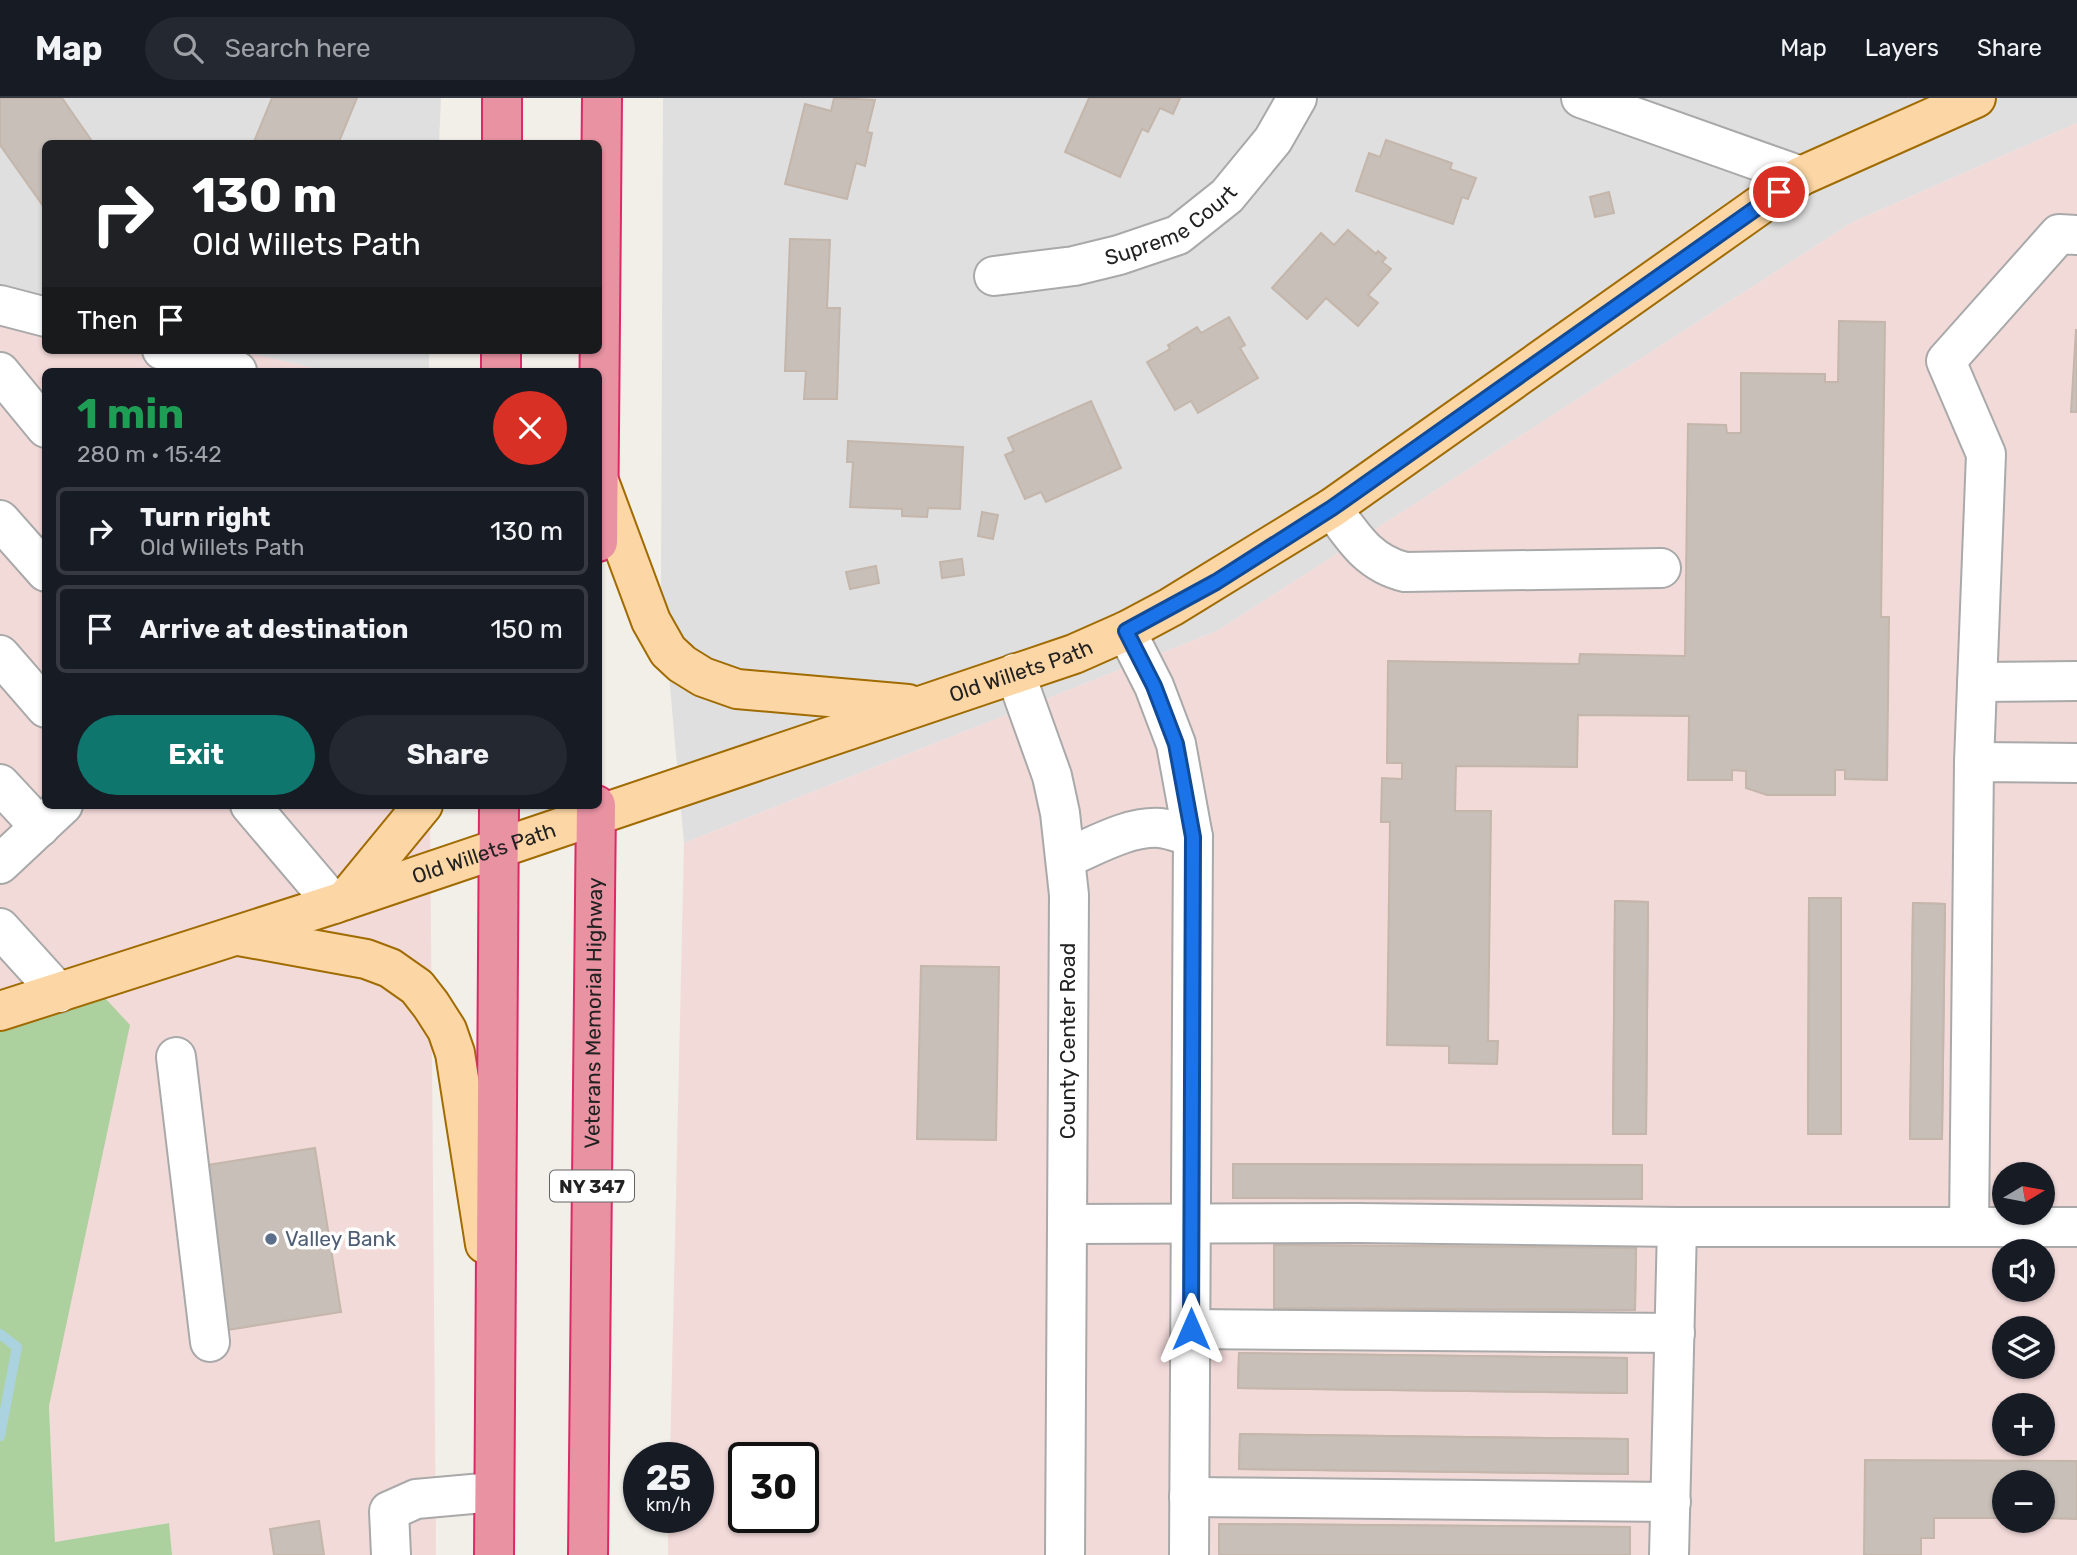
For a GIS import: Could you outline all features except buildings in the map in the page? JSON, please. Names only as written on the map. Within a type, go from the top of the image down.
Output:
[{"type":"highway","points":[[502,98],[502,140]]},
{"type":"highway","points":[[602,98],[602,140]]},
{"type":"highway","points":[[494,1555],[499,809]]},
{"type":"highway","name":"Veterans Memorial Highway","points":[[588,1555],[596,811]]},
{"type":"main road","name":"Old Willets Path","points":[[0,1011],[339,902],[499,848],[596,811],[925,705],[1074,653],[1126,631],[1216,582],[1332,508],[1801,176],[1976,98]]},
{"type":"main road","points":[[602,489],[651,621],[668,651],[681,664],[703,677],[737,688],[925,705]]},
{"type":"main road","points":[[339,902],[420,809]]},
{"type":"main road","points":[[234,935],[380,964],[417,987],[431,1005],[447,1030],[460,1073],[494,1303]]},
{"type":"street","name":"Supreme Court","points":[[994,276],[1074,266],[1119,255],[1178,235],[1227,196],[1273,140],[1297,98]]},
{"type":"street","points":[[1581,98],[1801,176]]},
{"type":"street","points":[[1969,1227],[1974,762],[1986,454],[1946,361],[2059,234],[2077,234]]},
{"type":"street","points":[[0,304],[42,316]]},
{"type":"street","points":[[176,354],[226,368]]},
{"type":"street","points":[[0,372],[42,423]]},
{"type":"street","points":[[1332,508],[1374,560],[1387,568],[1405,572],[1661,568]]},
{"type":"street","points":[[0,520],[42,565]]},
{"type":"street","points":[[1126,631],[1154,686],[1176,744],[1193,837],[1189,1555]]},
{"type":"street","points":[[0,655],[42,703]]},
{"type":"street","name":"County Center Road","points":[[1015,673],[1052,776],[1066,858],[1069,921],[1065,1555]]},
{"type":"street","points":[[1977,681],[2077,681]]},
{"type":"street","points":[[1974,762],[2077,763]]},
{"type":"street","points":[[0,785],[51,816],[0,864]]},
{"type":"street","points":[[254,809],[339,902]]},
{"type":"street","points":[[1066,858],[1108,840],[1149,828],[1164,828],[1193,837]]},
{"type":"street","points":[[0,928],[59,993]]},
{"type":"street","points":[[176,1057],[210,1342]]},
{"type":"street","points":[[1067,1224],[2077,1227]]},
{"type":"street","points":[[1670,1555],[1677,1227]]},
{"type":"street","points":[[1191,1329],[1675,1333]]},
{"type":"street","points":[[391,1555],[389,1511],[416,1499],[494,1492]]},
{"type":"street","points":[[1189,1497],[1671,1502]]},
{"type":"shaded area","points":[[0,98],[441,98],[439,140],[42,140],[42,305],[0,295]]},
{"type":"shaded area","points":[[663,98],[2077,98],[2077,123],[1853,222],[1217,631],[684,843],[661,586]]},
{"type":"shaded area","points":[[2077,123],[2077,1555],[668,1555],[668,1533],[714,1533],[714,1442],[670,1442],[684,843],[1217,631],[1853,222]]},
{"type":"shaded area","points":[[0,295],[42,305],[42,354],[253,354],[313,368],[42,368],[42,809],[430,809],[436,1555],[172,1555],[168,1523],[55,1543],[49,1406],[0,1013]]},
{"type":"shaded area","points":[[253,354],[429,354],[429,368],[313,368]]},
{"type":"green space","points":[[106,999],[130,1025],[49,1406],[55,1542],[169,1523],[172,1555],[0,1555],[0,1025],[82,1001]]},
{"type":"waterway","points":[[0,1334],[17,1347],[0,1436]]},
{"type":"place","name":"Valley Bank","points":[[271,1239]]},
{"type":"route","points":[[1191,1329],[1193,837],[1176,744],[1167,715],[1126,631],[1216,582],[1332,508],[1779,192]]}]
